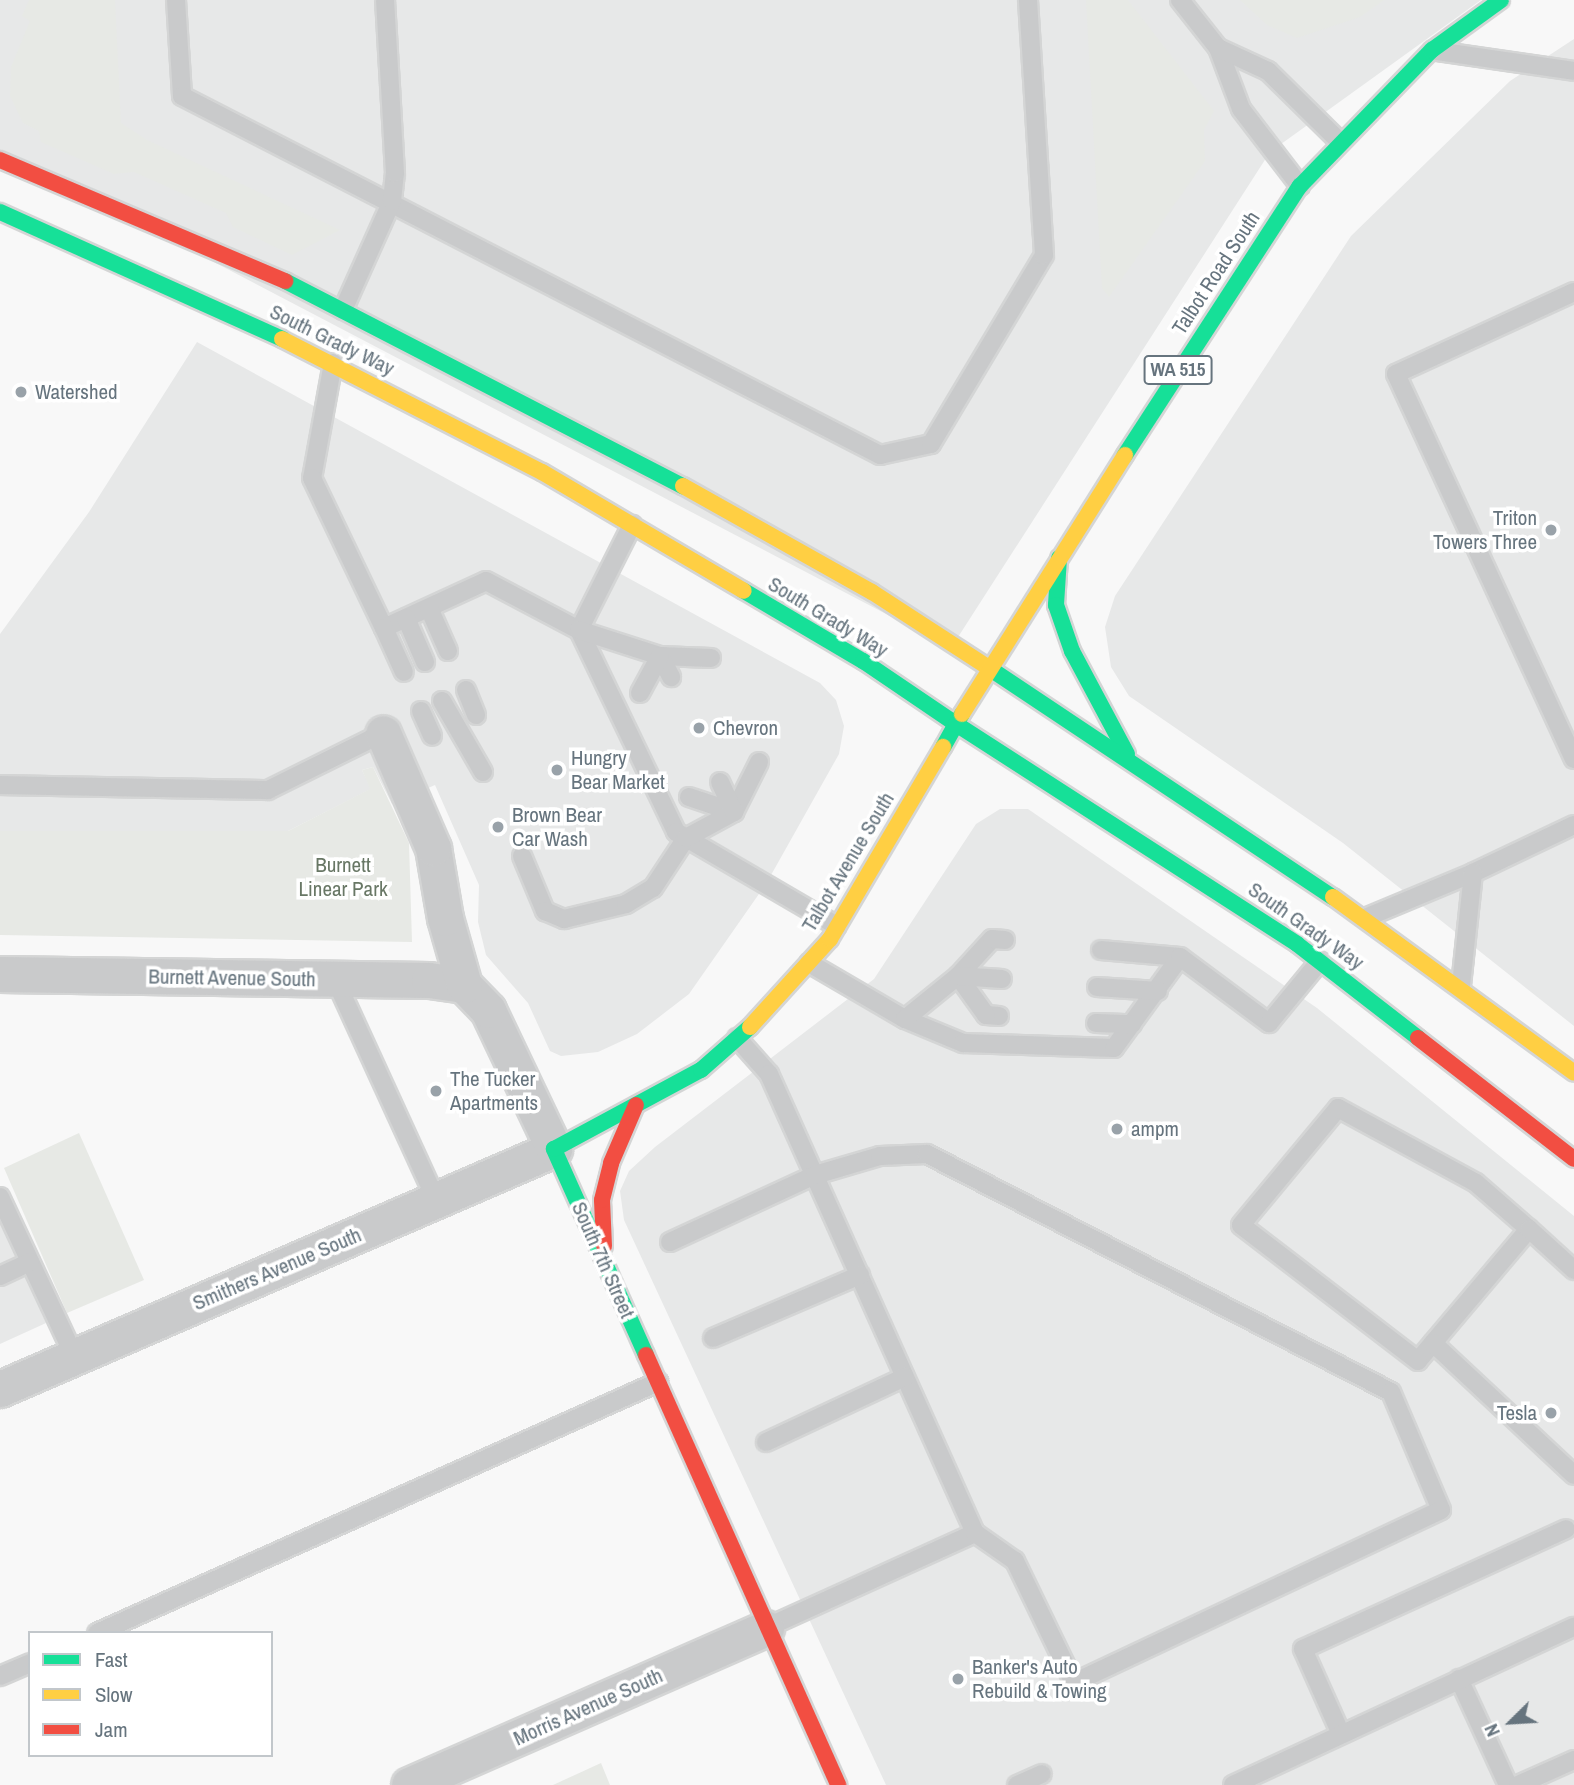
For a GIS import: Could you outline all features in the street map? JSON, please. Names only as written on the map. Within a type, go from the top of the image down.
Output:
[{"type":"main road","name":"Talbot Road South","points":[[956,724],[1059,556],[1300,186],[1432,50],[1501,0]]},
{"type":"main road","name":"South Grady Way","points":[[0,160],[270,273],[699,494],[872,592],[1365,918],[1574,1073]]},
{"type":"main road","name":"South Grady Way","points":[[0,212],[333,363],[542,472],[863,661],[956,724],[1327,958],[1574,1159]]},
{"type":"main road","points":[[1059,556],[1056,605],[1072,652],[1132,762]]},
{"type":"main road","name":"Talbot Avenue South","points":[[554,1149],[701,1070],[769,1011],[837,926],[956,724]]},
{"type":"main road","points":[[1358,943],[1383,932]]},
{"type":"main road","points":[[605,1262],[602,1200],[611,1163],[636,1105]]},
{"type":"main road","points":[[1539,1131],[1562,1126]]},
{"type":"main road","name":"South 7th Street","points":[[554,1149],[838,1785]]},
{"type":"street","name":"South 7th Street","points":[[383,733],[433,848],[445,918],[464,985],[488,1010],[554,1149]]},
{"type":"street","name":"Burnett Avenue South","points":[[0,974],[334,979],[464,985]]},
{"type":"street","name":"Smithers Avenue South","points":[[0,1389],[554,1149]]},
{"type":"street","name":"Morris Avenue South","points":[[409,1785],[766,1628]]},
{"type":"lane","points":[[176,0],[182,96],[391,201],[880,455],[931,444],[1044,255],[1028,0]]},
{"type":"lane","points":[[344,310],[391,201],[395,173],[385,0]]},
{"type":"lane","points":[[1180,0],[1218,48],[1241,109],[1300,186]]},
{"type":"lane","points":[[1218,48],[1268,71],[1340,142]]},
{"type":"lane","points":[[1432,50],[1574,71]]},
{"type":"lane","points":[[1574,292],[1396,374],[1574,759]]},
{"type":"lane","points":[[333,363],[312,478],[404,672]]},
{"type":"lane","points":[[579,630],[632,526]]},
{"type":"lane","points":[[384,628],[486,581],[579,630],[660,656],[710,658]]},
{"type":"lane","points":[[429,608],[448,652]]},
{"type":"lane","points":[[406,618],[425,663]]},
{"type":"lane","points":[[579,630],[676,832],[837,926]]},
{"type":"lane","points":[[660,656],[671,677]]},
{"type":"lane","points":[[640,693],[660,656]]},
{"type":"lane","points":[[466,690],[476,715]]},
{"type":"lane","points":[[442,701],[483,772]]},
{"type":"lane","points":[[421,711],[432,736]]},
{"type":"lane","points":[[0,785],[268,790],[383,733]]},
{"type":"lane","points":[[522,856],[545,911],[564,919],[626,904],[653,888],[686,838],[734,812],[759,762]]},
{"type":"lane","points":[[720,782],[734,812]]},
{"type":"lane","points":[[689,797],[734,812]]},
{"type":"lane","points":[[1365,918],[1473,873],[1574,825]]},
{"type":"lane","points":[[1461,990],[1473,873]]},
{"type":"lane","points":[[905,1019],[958,976],[992,939],[1006,940]]},
{"type":"lane","points":[[1101,950],[1180,957],[1269,1023],[1327,958]]},
{"type":"lane","points":[[809,963],[905,1019],[963,1043],[1114,1048],[1158,991],[1180,957]]},
{"type":"lane","points":[[958,976],[1002,979]]},
{"type":"lane","points":[[958,976],[986,1015],[999,1016]]},
{"type":"lane","points":[[334,979],[436,1200]]},
{"type":"lane","points":[[1097,987],[1158,991]]},
{"type":"lane","points":[[1096,1023],[1132,1024]]},
{"type":"lane","points":[[670,1242],[815,1175],[880,1156],[927,1154],[1391,1392],[1441,1510],[1074,1683],[1015,1561],[975,1533],[860,1275],[815,1175],[769,1074],[737,1038]]},
{"type":"lane","points":[[1529,1229],[1418,1361],[1241,1225],[1338,1108],[1476,1183],[1529,1229],[1574,1270]]},
{"type":"lane","points":[[0,1197],[74,1356]]},
{"type":"lane","points":[[0,1276],[30,1262]]},
{"type":"lane","points":[[713,1338],[860,1275]]},
{"type":"lane","points":[[1433,1343],[1574,1475]]},
{"type":"lane","points":[[766,1442],[905,1377]]},
{"type":"lane","points":[[101,1631],[658,1382]]},
{"type":"lane","points":[[1341,1734],[1303,1649],[1566,1529]]},
{"type":"lane","points":[[766,1628],[975,1533]]},
{"type":"lane","points":[[1233,1785],[1574,1627]]},
{"type":"lane","points":[[0,1676],[28,1664]]},
{"type":"lane","points":[[1460,1679],[1508,1785]]},
{"type":"lane","points":[[1518,1785],[1574,1759]]},
{"type":"lane","points":[[1017,1785],[1042,1774]]},
{"type":"shaded area","points":[[0,0],[1481,0],[1270,152],[951,648],[0,150]]},
{"type":"shaded area","points":[[1574,39],[1574,1026],[1343,843],[1129,696],[1111,667],[1105,627],[1115,596],[1351,236],[1510,81]]},
{"type":"shaded area","points":[[197,342],[820,683],[836,700],[844,726],[839,754],[766,884],[689,994],[637,1034],[598,1052],[561,1056],[550,1051],[528,1003],[486,955],[478,922],[479,885],[435,785],[392,804],[373,767],[362,770],[371,789],[288,831],[0,831],[0,634],[89,512]]},
{"type":"shaded area","points":[[1000,809],[1028,809],[1317,1008],[1574,1216],[1574,1785],[886,1785],[624,1220],[620,1191],[629,1171],[655,1147],[874,979],[976,824]]},
{"type":"shaded area","points":[[0,1215],[46,1323],[0,1344]]},
{"type":"green space","points":[[29,0],[115,0],[121,123],[147,140],[340,230],[292,255],[233,227],[226,213],[134,172],[114,174],[41,142],[39,131],[23,123],[10,96],[11,67],[30,21],[22,16]]},
{"type":"green space","points":[[1086,0],[1128,0],[1214,111],[1204,130],[1205,161],[1109,297],[1102,288]]},
{"type":"green space","points":[[1240,0],[1384,0],[1360,17],[1297,38],[1267,25]]},
{"type":"green space","name":"Burnett Linear Park","points":[[373,767],[409,843],[412,942],[0,935],[0,831],[288,831],[370,789],[362,770]]},
{"type":"green space","points":[[79,1133],[144,1280],[67,1313],[4,1168]]},
{"type":"green space","points":[[601,1763],[610,1785],[553,1785]]},
{"type":"traffic: fast","points":[[1125,455],[1300,186],[1432,50],[1501,0]]},
{"type":"traffic: fast","points":[[0,212],[282,339]]},
{"type":"traffic: fast","points":[[285,281],[683,486]]},
{"type":"traffic: fast","points":[[1059,558],[1056,605],[1072,651],[1127,754]]},
{"type":"traffic: fast","points":[[744,591],[863,661],[956,724],[943,747]]},
{"type":"traffic: fast","points":[[989,668],[1333,897]]},
{"type":"traffic: fast","points":[[962,714],[956,724],[1297,944],[1418,1038]]},
{"type":"traffic: fast","points":[[646,1355],[554,1149],[701,1070],[750,1027]]},
{"type":"traffic: slow","points":[[282,339],[542,472],[744,591]]},
{"type":"traffic: slow","points":[[962,714],[1125,455]]},
{"type":"traffic: slow","points":[[683,486],[872,592],[989,668]]},
{"type":"traffic: slow","points":[[750,1027],[830,939],[943,747]]},
{"type":"traffic: slow","points":[[1333,897],[1574,1073]]},
{"type":"traffic: jam","points":[[0,160],[285,281]]},
{"type":"traffic: jam","points":[[1418,1038],[1574,1159]]},
{"type":"traffic: jam","points":[[604,1246],[602,1200],[611,1163],[636,1105]]},
{"type":"traffic: jam","points":[[646,1355],[838,1785]]},
{"type":"place","name":"Watershed","points":[[21,392]]},
{"type":"place","name":"Triton Towers Three","points":[[1551,530]]},
{"type":"place","name":"Chevron","points":[[699,728]]},
{"type":"place","name":"Hungry Bear Market","points":[[557,770]]},
{"type":"place","name":"Brown Bear Car Wash","points":[[498,827]]},
{"type":"place","name":"The Tucker Apartments","points":[[436,1091]]},
{"type":"place","name":"ampm","points":[[1117,1129]]},
{"type":"place","name":"Tesla","points":[[1551,1413]]},
{"type":"place","name":"Banker's Auto Rebuild & Towing","points":[[958,1679]]}]
